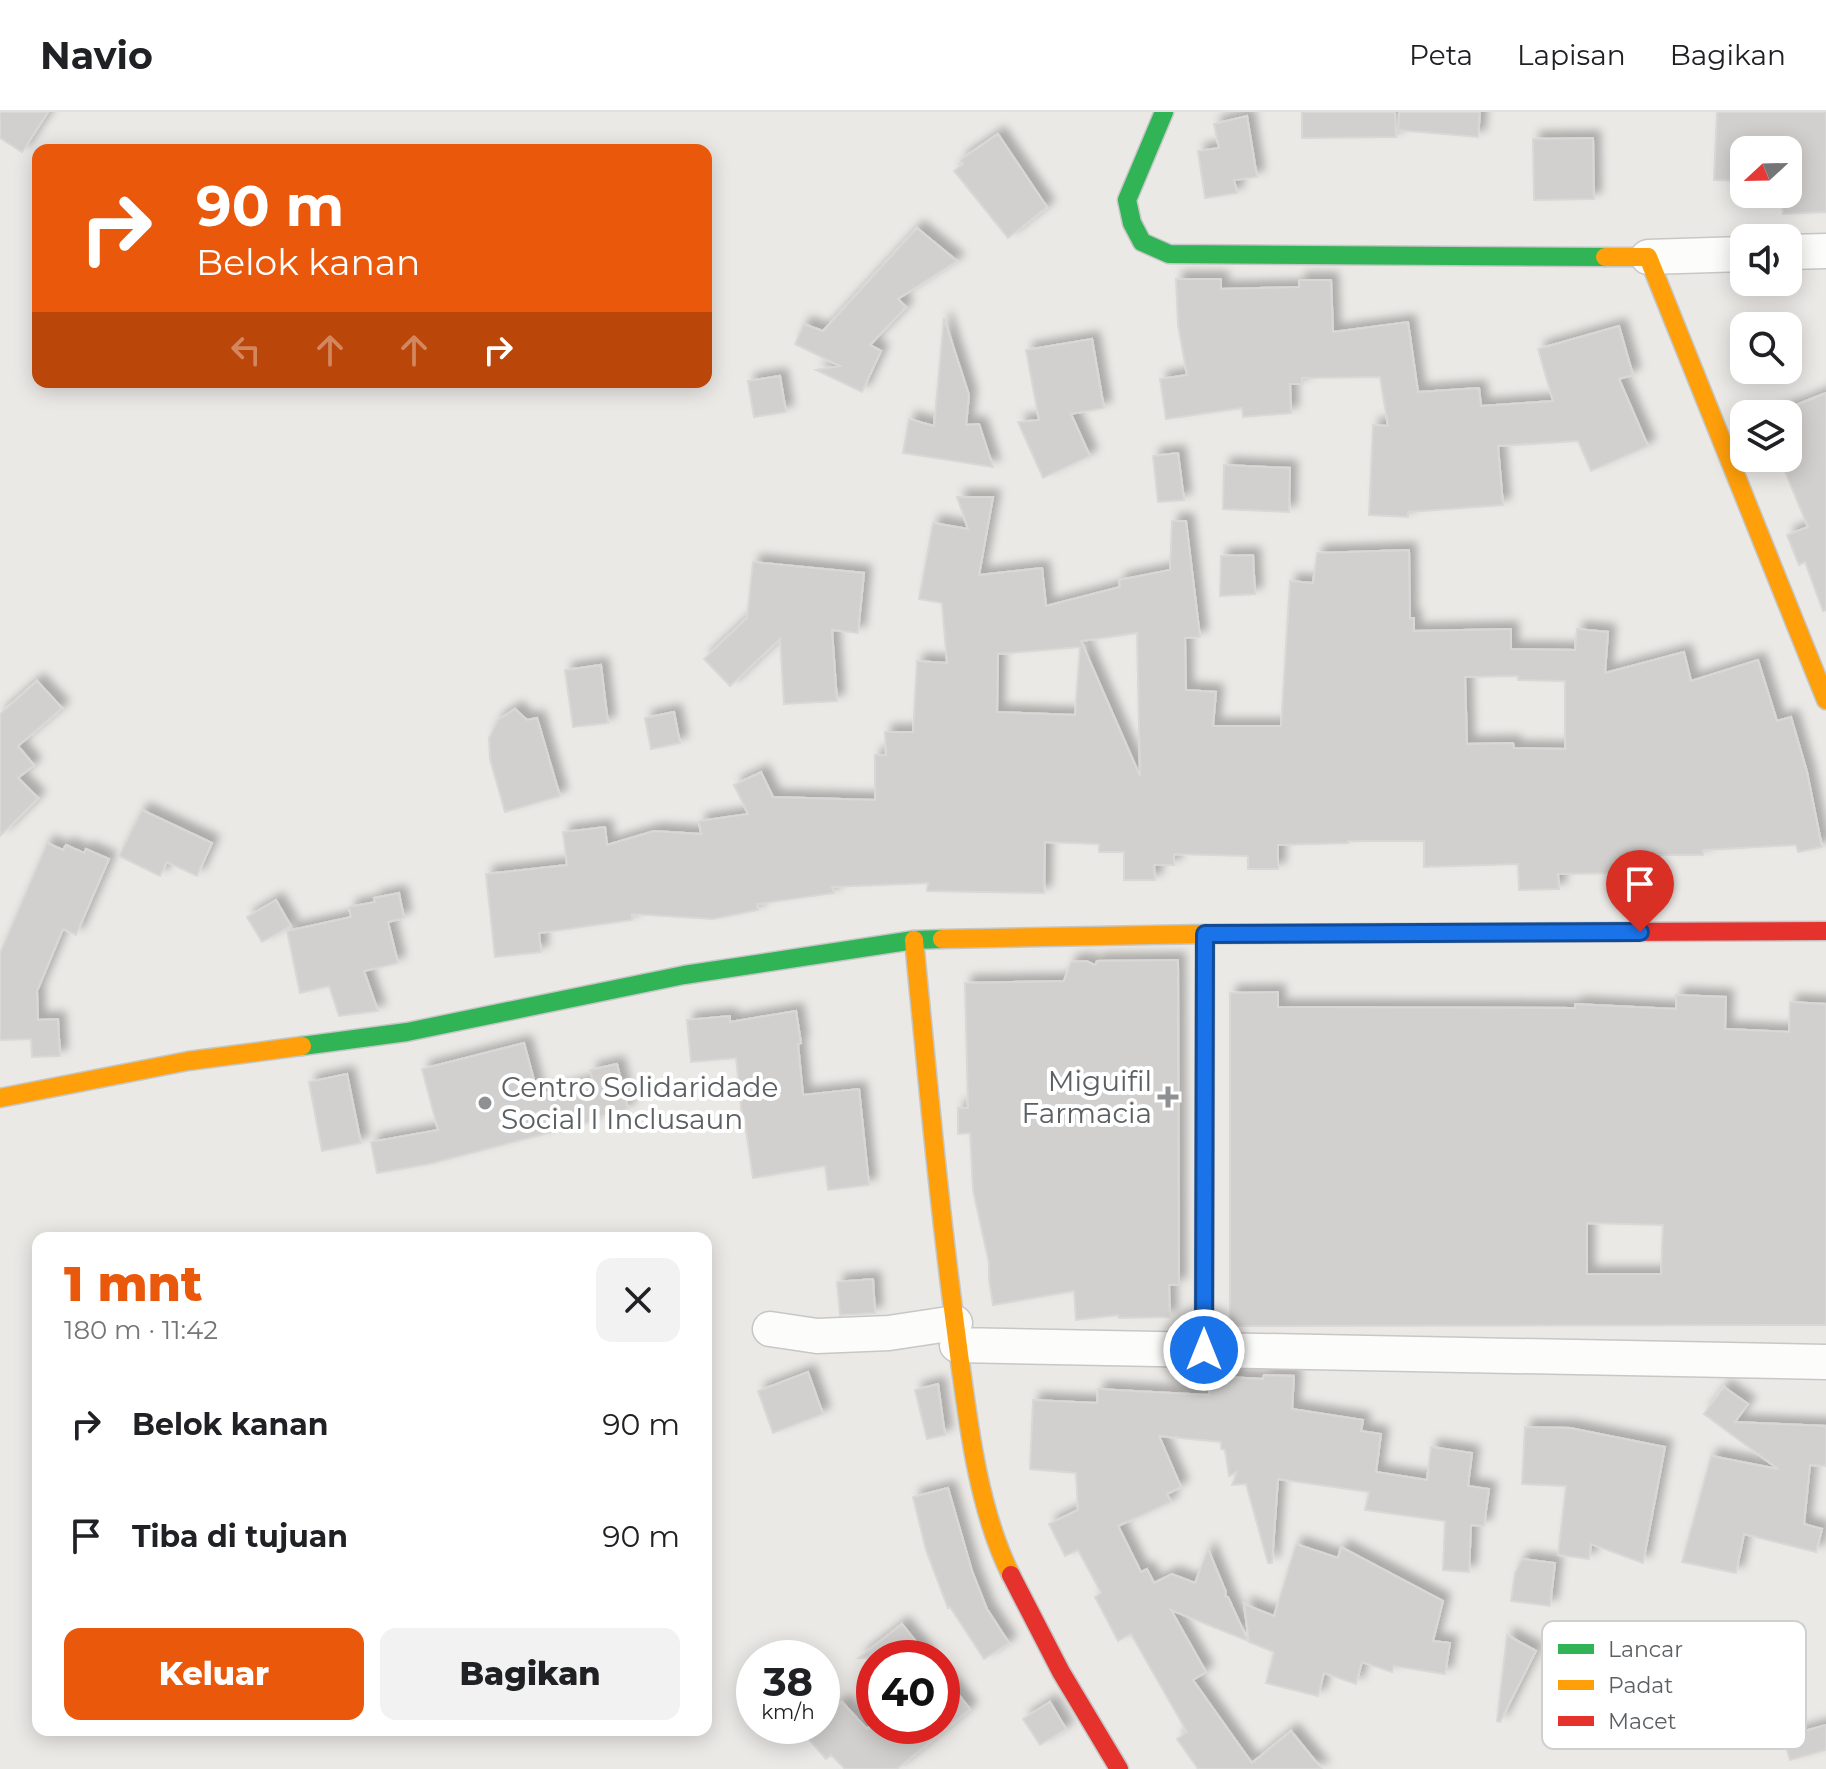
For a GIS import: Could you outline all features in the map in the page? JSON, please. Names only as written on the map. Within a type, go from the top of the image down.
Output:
[{"type":"street","points":[[1164,112],[1127,200],[1132,223],[1142,242],[1169,254],[1648,257],[1730,254]]},
{"type":"street","points":[[1802,252],[1826,251]]},
{"type":"street","points":[[1648,257],[1826,700]]},
{"type":"street","points":[[0,1098],[188,1061],[407,1032],[684,975],[914,940],[1205,934],[1826,931]]},
{"type":"street","points":[[1204,1350],[1205,934]]},
{"type":"street","points":[[914,940],[939,1205],[971,1442],[999,1551],[1061,1672],[1119,1769]]},
{"type":"street","points":[[770,1329],[817,1336],[956,1334],[1204,1350],[1826,1362]]},
{"type":"building","points":[[0,112],[48,112],[22,152],[0,138]]},
{"type":"building","points":[[1302,112],[1395,112],[1396,137],[1302,138]]},
{"type":"building","points":[[1399,112],[1480,112],[1478,137],[1398,130]]},
{"type":"building","points":[[1717,112],[1826,112],[1826,212],[1783,214],[1783,208],[1802,208],[1802,136],[1730,136],[1730,181],[1714,180]]},
{"type":"building","points":[[1247,116],[1257,177],[1234,180],[1237,193],[1205,198],[1198,151],[1219,148],[1214,124]]},
{"type":"building","points":[[998,134],[1047,207],[1008,238],[954,171],[963,164],[960,160]]},
{"type":"building","points":[[1593,138],[1594,199],[1534,200],[1533,139]]},
{"type":"building","points":[[917,228],[957,261],[898,299],[906,307],[870,345],[881,351],[862,392],[816,370],[840,366],[795,344],[804,324],[823,331]]},
{"type":"building","points":[[1176,279],[1221,279],[1221,289],[1299,287],[1299,280],[1331,280],[1333,332],[1408,322],[1418,392],[1479,388],[1481,406],[1553,401],[1538,349],[1619,326],[1633,375],[1619,379],[1648,446],[1591,471],[1578,441],[1498,446],[1503,505],[1408,512],[1408,517],[1369,515],[1373,425],[1388,426],[1380,377],[1302,378],[1302,384],[1290,384],[1291,413],[1243,417],[1242,408],[1166,419],[1160,379],[1187,375],[1178,325]]},
{"type":"building","points":[[944,318],[969,395],[966,425],[979,424],[993,467],[903,453],[909,419],[934,426]]},
{"type":"building","points":[[1092,339],[1104,408],[1071,414],[1090,456],[1043,478],[1018,422],[1039,420],[1026,350]]},
{"type":"building","points":[[780,376],[786,412],[754,417],[748,381]]},
{"type":"building","points":[[1826,393],[1826,610],[1823,611],[1805,562],[1799,565],[1787,535],[1808,527],[1785,472],[1802,472],[1802,403]]},
{"type":"building","points":[[1178,453],[1184,500],[1158,502],[1153,456]]},
{"type":"building","points":[[1224,465],[1290,468],[1289,512],[1223,509]]},
{"type":"building","points":[[957,497],[993,497],[979,575],[1042,568],[1046,606],[1120,587],[1119,580],[1170,570],[1172,521],[1186,521],[1200,637],[1185,638],[1186,690],[1216,692],[1213,726],[1281,726],[1290,581],[1313,583],[1317,553],[1409,550],[1410,618],[1414,618],[1414,631],[1511,629],[1511,649],[1575,650],[1577,629],[1608,632],[1605,673],[1684,652],[1691,681],[1758,660],[1777,721],[1791,717],[1807,772],[1822,847],[1798,852],[1796,845],[1703,850],[1703,855],[1623,855],[1623,873],[1558,874],[1559,889],[1519,890],[1518,864],[1424,867],[1424,841],[1278,845],[1278,869],[1248,869],[1248,856],[1174,854],[1174,865],[1154,865],[1155,880],[1124,880],[1124,852],[1099,852],[1099,844],[1045,842],[1044,893],[927,891],[928,883],[832,887],[834,893],[757,904],[758,910],[713,919],[632,914],[632,920],[539,933],[541,952],[495,957],[486,874],[567,865],[563,832],[605,827],[607,845],[654,831],[701,834],[699,821],[748,814],[734,785],[761,772],[773,797],[875,800],[875,755],[886,755],[885,732],[913,732],[917,661],[947,663],[942,603],[919,599],[933,523],[968,529]],"holes":[[[1137,633],[1140,776],[1081,641]],[[1080,647],[1075,715],[997,712],[998,654]],[[1518,676],[1518,680],[1565,681],[1565,749],[1514,748],[1513,743],[1467,744],[1465,677]]]},
{"type":"building","points":[[1253,555],[1255,594],[1220,596],[1221,556]]},
{"type":"building","points":[[753,562],[864,573],[858,633],[832,630],[837,701],[784,704],[780,639],[730,686],[704,659],[747,618]]},
{"type":"building","points":[[601,665],[608,723],[573,727],[565,670]]},
{"type":"building","points":[[37,681],[62,708],[18,746],[34,765],[18,778],[38,798],[0,836],[0,714]]},
{"type":"building","points":[[515,709],[527,720],[537,718],[560,796],[505,812],[490,759],[489,738],[498,720]]},
{"type":"building","points":[[674,712],[680,743],[651,749],[645,718]]},
{"type":"building","points":[[142,810],[212,843],[197,876],[167,862],[160,876],[119,856]]},
{"type":"building","points":[[47,843],[63,850],[66,845],[84,853],[86,849],[109,859],[76,935],[63,929],[37,991],[38,1020],[58,1019],[60,1056],[32,1057],[31,1039],[0,1040],[0,953]]},
{"type":"building","points":[[399,893],[404,918],[388,922],[398,963],[364,971],[378,1011],[339,1016],[329,986],[300,993],[287,931],[351,917],[349,907]]},
{"type":"building","points":[[276,900],[291,926],[262,942],[247,917]]},
{"type":"building","points":[[1178,960],[1179,1285],[1169,1285],[1170,1317],[1119,1318],[1118,1315],[1076,1320],[1074,1291],[993,1305],[989,1263],[973,1190],[970,1133],[958,1134],[958,1108],[968,1108],[965,983],[1064,981],[1071,962],[1086,961],[1095,965],[1097,961]]},
{"type":"building","points":[[1278,992],[1278,1007],[1575,1008],[1575,1004],[1676,1009],[1676,995],[1726,997],[1725,1029],[1789,1032],[1790,1002],[1826,1004],[1826,1325],[1230,1326],[1230,993]],"holes":[[[1587,1223],[1663,1225],[1661,1274],[1587,1274]]]},
{"type":"building","points":[[796,1011],[803,1095],[859,1089],[869,1185],[828,1190],[825,1166],[753,1178],[736,1058],[691,1062],[687,1020],[730,1016],[730,1022]]},
{"type":"building","name":"Centro Solidaridade Social I Inclusaun","points":[[524,1043],[538,1095],[593,1081],[590,1070],[617,1064],[628,1109],[597,1117],[598,1120],[429,1164],[377,1173],[371,1142],[438,1130],[422,1069]]},
{"type":"building","points":[[347,1074],[361,1143],[322,1151],[309,1082]]},
{"type":"building","points":[[873,1279],[875,1313],[840,1315],[837,1282]]},
{"type":"building","points":[[808,1372],[823,1414],[773,1433],[758,1391]]},
{"type":"building","points":[[1264,1375],[1294,1376],[1292,1409],[1363,1420],[1361,1431],[1381,1434],[1376,1472],[1427,1480],[1431,1447],[1472,1453],[1468,1486],[1489,1489],[1484,1526],[1471,1525],[1469,1572],[1443,1570],[1445,1521],[1365,1510],[1369,1492],[1278,1479],[1272,1563],[1268,1563],[1246,1484],[1232,1485],[1237,1472],[1229,1476],[1221,1442],[1159,1436],[1181,1487],[1167,1494],[1171,1502],[1118,1526],[1141,1572],[1147,1569],[1154,1583],[1172,1574],[1195,1583],[1208,1549],[1225,1596],[1248,1641],[1171,1610],[1206,1672],[1193,1680],[1252,1763],[1291,1731],[1322,1769],[1198,1769],[1177,1739],[1187,1732],[1131,1634],[1118,1641],[1095,1597],[1101,1593],[1078,1550],[1065,1556],[1049,1524],[1078,1510],[1076,1473],[1030,1469],[1033,1400],[1097,1403],[1098,1389],[1209,1395],[1211,1376],[1263,1379]]},
{"type":"building","points":[[938,1384],[945,1435],[927,1439],[915,1390]]},
{"type":"building","points":[[1724,1387],[1748,1404],[1735,1422],[1826,1426],[1826,1466],[1810,1465],[1804,1524],[1822,1529],[1816,1552],[1744,1534],[1736,1573],[1682,1562],[1711,1456],[1778,1469],[1704,1414]]},
{"type":"building","points":[[1525,1427],[1570,1428],[1665,1447],[1643,1563],[1591,1544],[1589,1559],[1558,1555],[1566,1486],[1522,1484]]},
{"type":"building","points":[[948,1488],[972,1571],[987,1609],[1009,1643],[984,1659],[948,1608],[926,1550],[913,1497]]},
{"type":"building","points":[[1296,1544],[1338,1558],[1341,1547],[1443,1601],[1433,1641],[1450,1643],[1445,1674],[1394,1666],[1392,1672],[1362,1662],[1356,1684],[1324,1673],[1318,1696],[1266,1683],[1274,1652],[1249,1642],[1244,1604],[1274,1616]]},
{"type":"building","points":[[1522,1559],[1555,1563],[1550,1606],[1511,1601],[1515,1573]]},
{"type":"building","points":[[902,1624],[915,1640],[882,1640]]},
{"type":"building","points":[[1507,1635],[1536,1651],[1500,1722],[1497,1721]]},
{"type":"building","points":[[960,1696],[970,1709],[960,1717]]},
{"type":"building","points":[[842,1702],[856,1717],[856,1744],[927,1744],[897,1769],[845,1769],[831,1755],[826,1759],[813,1744],[840,1744]]},
{"type":"building","points":[[1050,1702],[1066,1729],[1040,1745],[1023,1719]]},
{"type":"building","points":[[1826,1725],[1826,1750],[1790,1760],[1787,1749],[1806,1749],[1806,1731]]},
{"type":"traffic: fast","points":[[1164,112],[1127,200],[1132,223],[1142,242],[1169,254],[1605,257]]},
{"type":"traffic: fast","points":[[302,1046],[407,1032],[684,975],[914,940],[942,939]]},
{"type":"traffic: slow","points":[[1605,257],[1648,257],[1826,700]]},
{"type":"traffic: slow","points":[[942,939],[1615,932]]},
{"type":"traffic: slow","points":[[914,940],[945,1239],[970,1429],[990,1520],[1011,1575]]},
{"type":"traffic: slow","points":[[0,1098],[188,1061],[302,1046]]},
{"type":"traffic: jam","points":[[1615,932],[1826,931]]},
{"type":"traffic: jam","points":[[1204,1350],[1205,934]]},
{"type":"traffic: jam","points":[[1011,1575],[1061,1672],[1119,1769]]},
{"type":"place","name":"Miguifil Farmacia","points":[[1168,1097]]},
{"type":"place","name":"Centro Solidaridade Social I Inclusaun","points":[[485,1103]]},
{"type":"route","points":[[1204,1350],[1205,934],[1640,932]]}]
